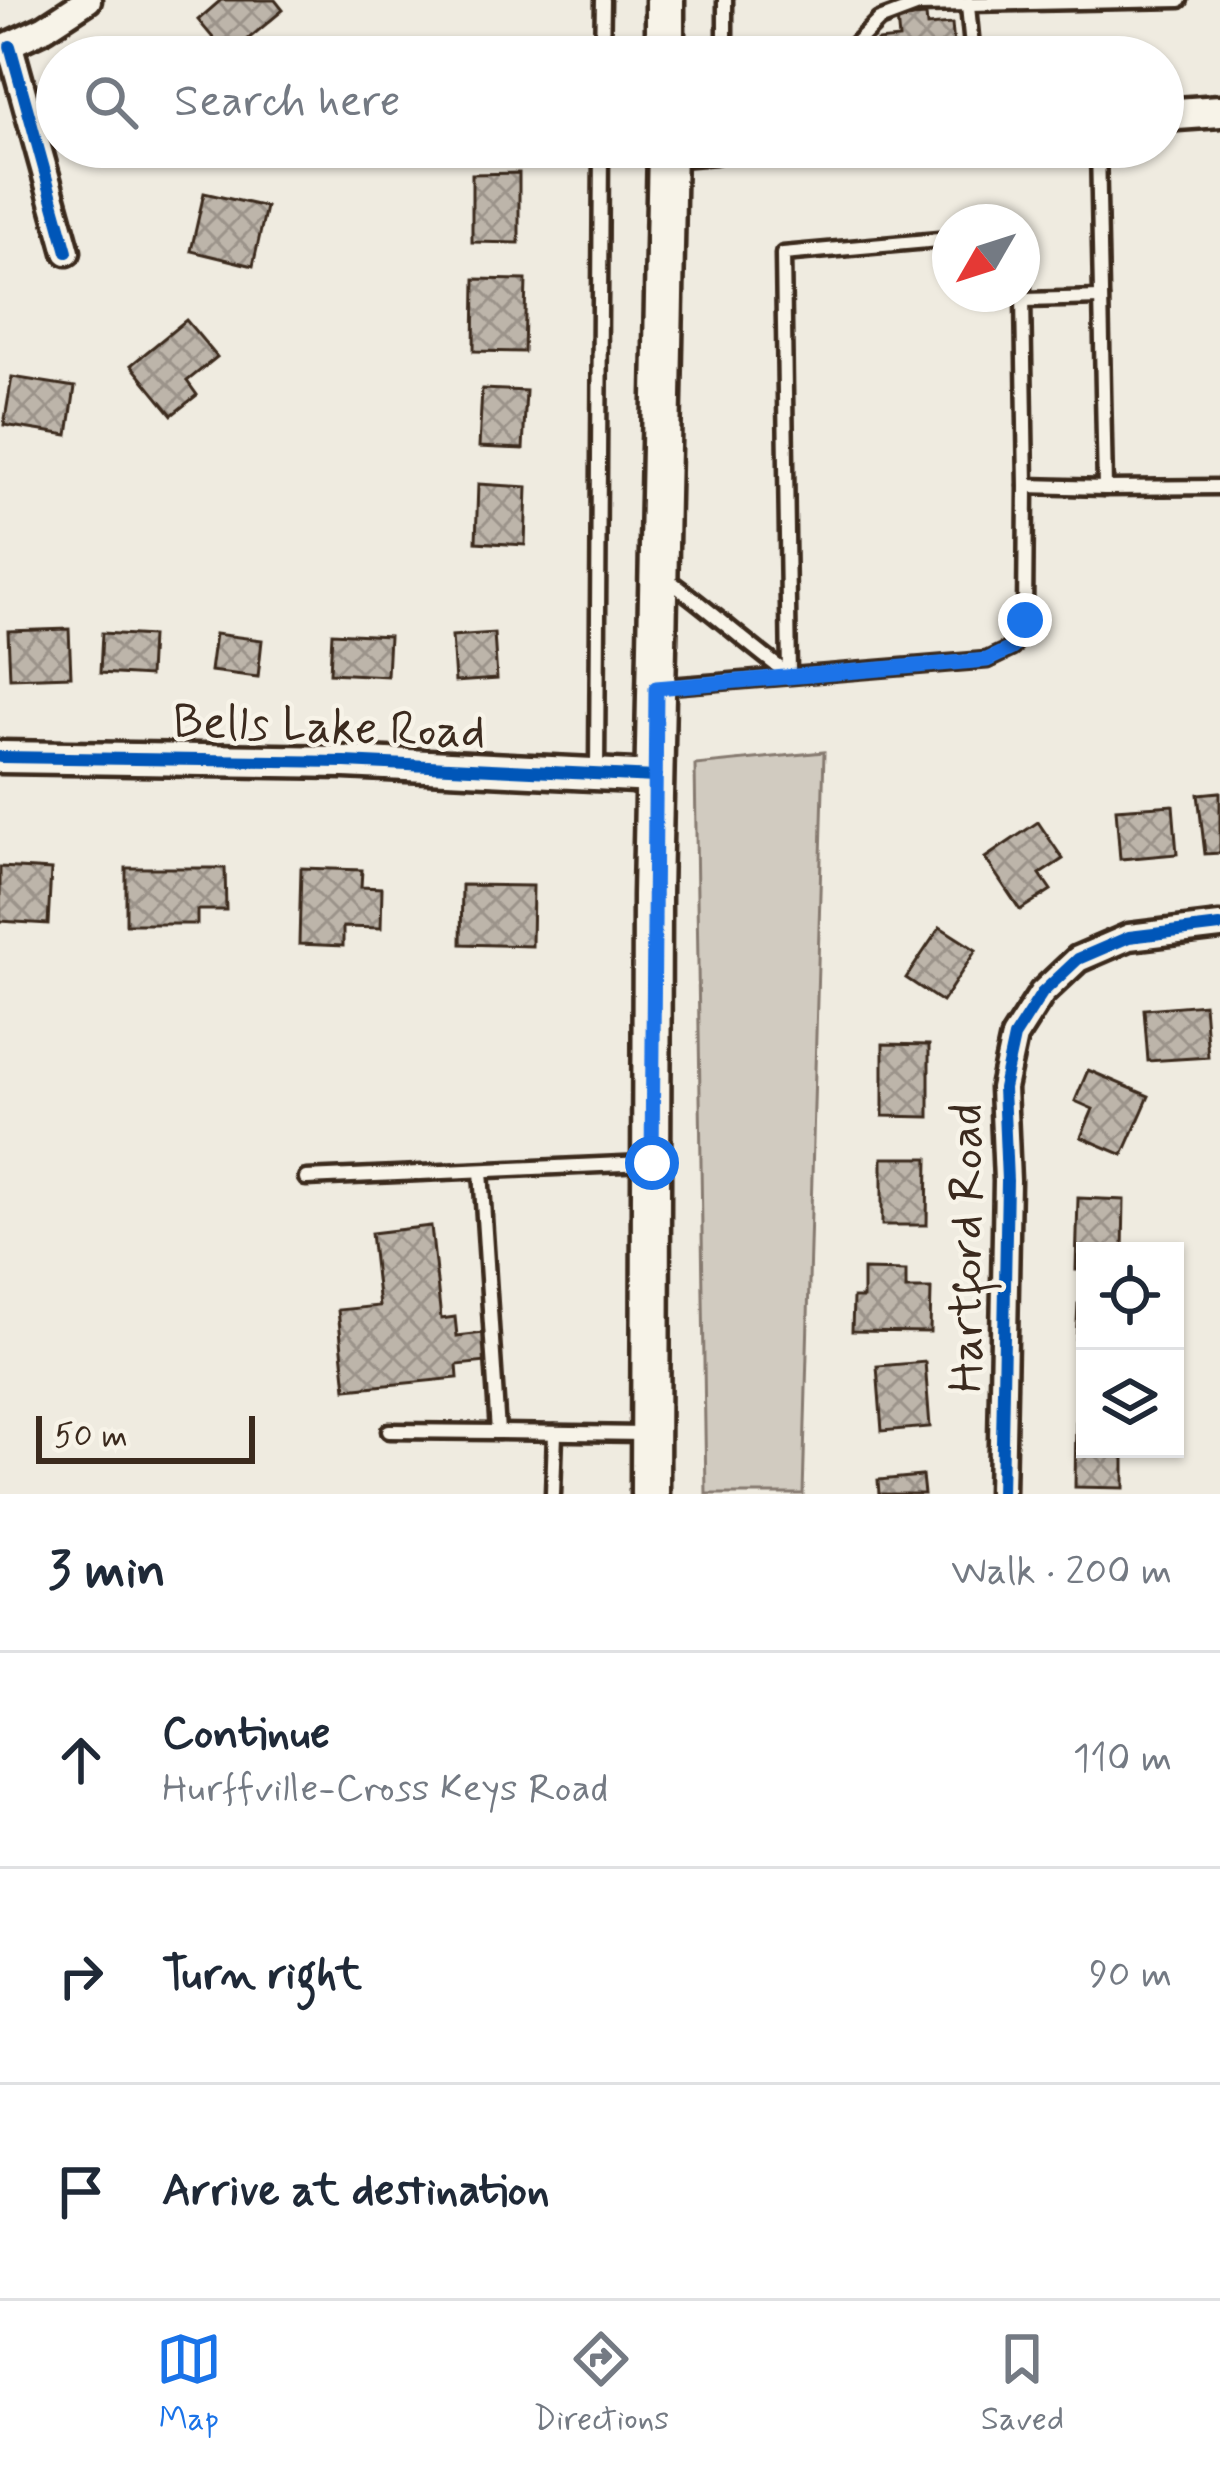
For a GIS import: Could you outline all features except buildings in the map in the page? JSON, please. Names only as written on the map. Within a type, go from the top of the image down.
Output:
[{"type":"main road","points":[[664,0],[665,36]]},
{"type":"main road","points":[[650,1494],[656,688],[667,168]]},
{"type":"street","points":[[36,150],[5,47],[88,0]]},
{"type":"street","points":[[1184,114],[1220,112]]},
{"type":"street","points":[[42,168],[67,252]]},
{"type":"street","name":"Bells Lake Road","points":[[0,757],[322,762],[655,777]]},
{"type":"street","name":"Hartford Road","points":[[1000,1494],[1004,1088],[1014,1037],[1058,975],[1092,952],[1129,937],[1220,926]]},
{"type":"lane","points":[[602,0],[602,36]]},
{"type":"lane","points":[[725,0],[725,36]]},
{"type":"lane","points":[[863,36],[879,20],[919,5],[1180,0]]},
{"type":"lane","points":[[968,6],[971,36]]},
{"type":"lane","points":[[598,773],[601,168]]},
{"type":"lane","points":[[1098,168],[1105,488]]},
{"type":"lane","points":[[789,674],[783,254],[932,241]]},
{"type":"lane","points":[[1040,300],[1101,298]]},
{"type":"lane","points":[[656,688],[987,660],[1012,648],[1025,620],[1025,312]]},
{"type":"lane","points":[[1026,487],[1220,488]]},
{"type":"lane","points":[[658,574],[718,614],[789,674]]},
{"type":"lane","points":[[306,1178],[652,1163]]},
{"type":"lane","points":[[481,1171],[498,1432]]},
{"type":"lane","points":[[388,1431],[650,1434]]},
{"type":"lane","points":[[554,1494],[555,1433]]},
{"type":"shaded area","points":[[824,752],[803,1494],[706,1494],[695,765]]},
{"type":"cycle path","points":[[10,46],[36,140]]},
{"type":"cycle path","points":[[44,168],[67,252]]},
{"type":"cycle path","points":[[0,757],[345,762],[655,777]]},
{"type":"cycle path","points":[[1001,1494],[1007,1181],[1003,1088],[1014,1037],[1042,993],[1078,959],[1129,937],[1220,926]]},
{"type":"route","points":[[652,1163],[656,688],[987,660],[1012,648],[1025,620]]}]
